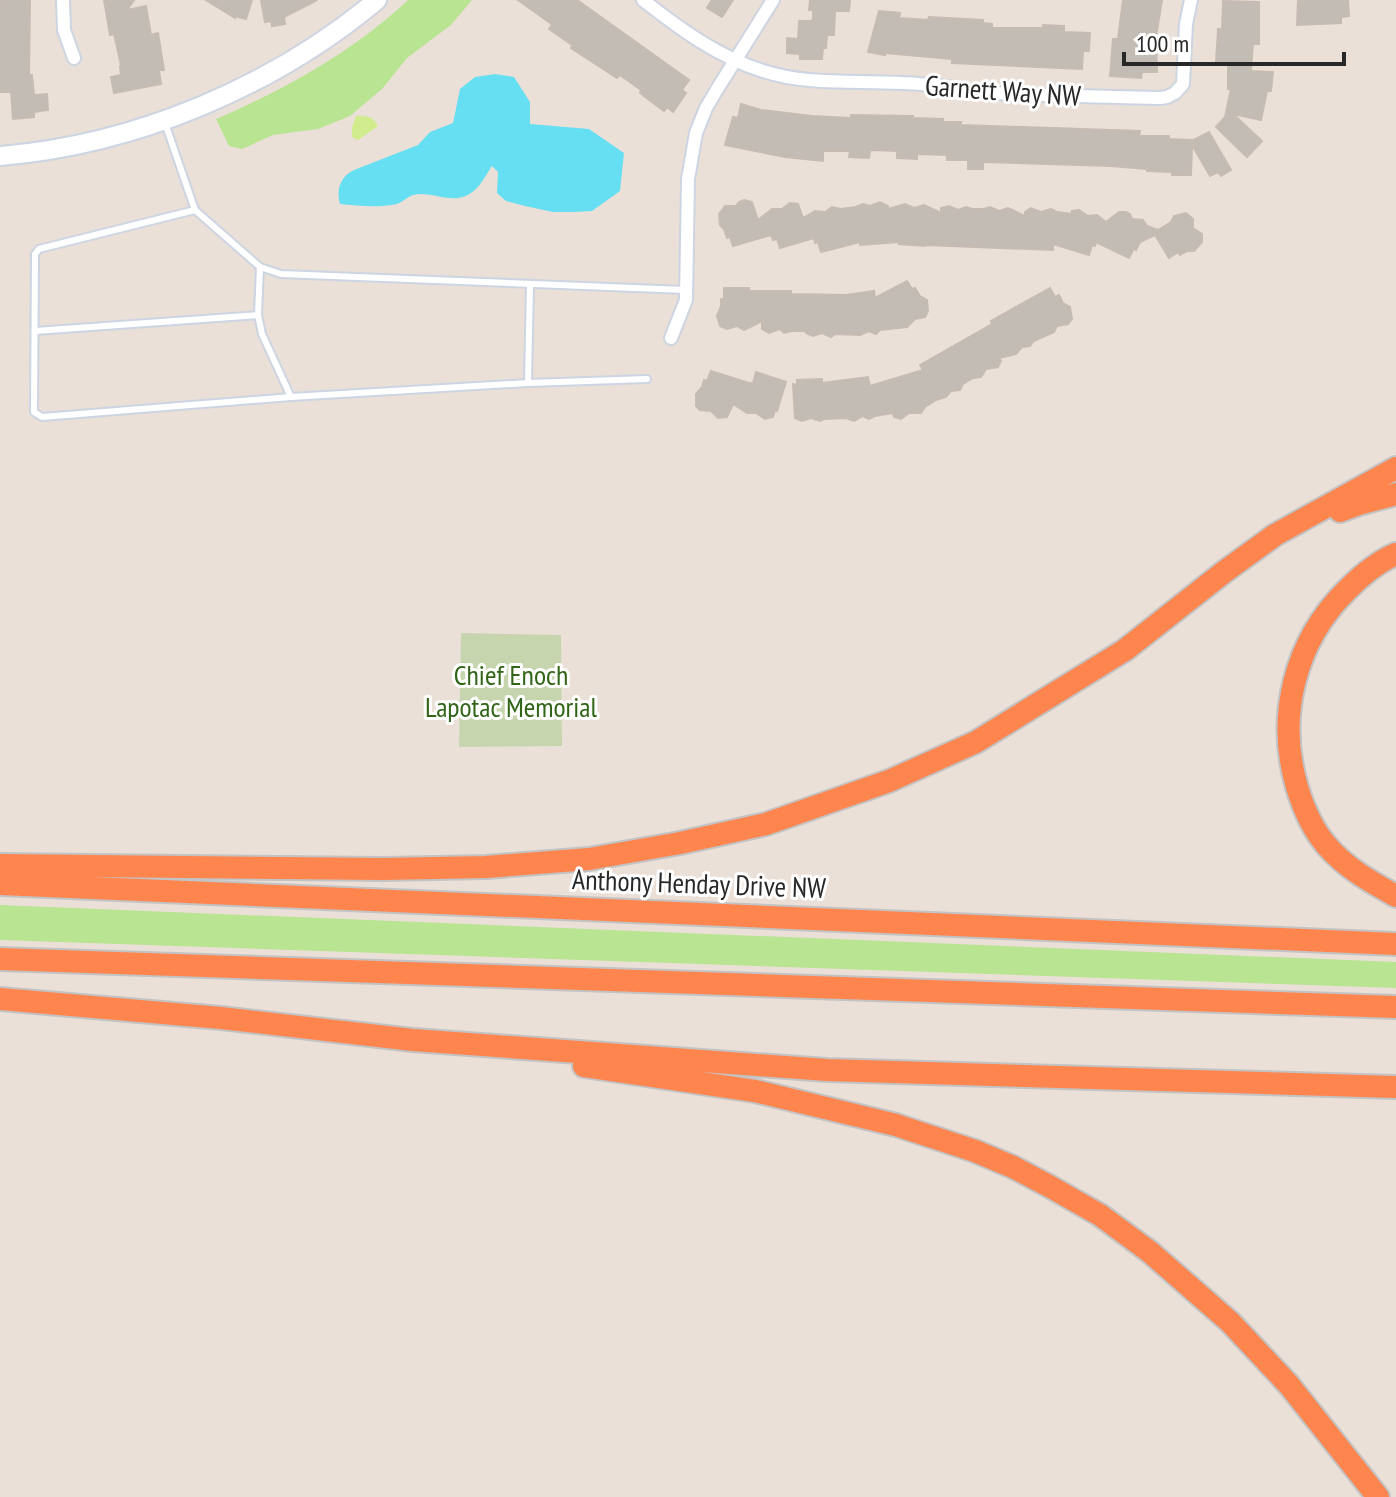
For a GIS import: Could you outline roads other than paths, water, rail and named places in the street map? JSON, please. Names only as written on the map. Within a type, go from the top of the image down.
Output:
[{"type":"highway","points":[[0,865],[383,869],[486,867],[589,859],[766,824],[889,781],[976,742],[1125,650],[1275,535],[1396,468]]},
{"type":"highway","points":[[1275,535],[1359,504],[1396,494]]},
{"type":"highway","points":[[1396,554],[1360,577],[1319,622],[1307,645],[1295,681],[1289,737],[1301,799],[1326,845],[1351,869],[1396,896]]},
{"type":"highway","name":"Anthony Henday Drive NW","points":[[0,884],[1396,944]]},
{"type":"highway","points":[[0,959],[1396,1007]]},
{"type":"highway","points":[[0,999],[221,1018],[413,1040],[755,1091],[896,1125],[975,1151],[1013,1167],[1100,1215],[1150,1252],[1230,1322],[1289,1385],[1378,1497]]},
{"type":"highway","points":[[413,1040],[827,1070],[1396,1087]]},
{"type":"main road","points":[[0,156],[61,148],[118,134],[214,100],[275,69],[335,32],[377,0]]},
{"type":"street","points":[[63,0],[64,30],[74,58]]},
{"type":"street","name":"Garnett Way NW","points":[[643,0],[691,36],[735,61],[767,73],[808,81],[898,82],[1018,94],[1167,97],[1183,84],[1186,24],[1191,0]]},
{"type":"street","points":[[671,338],[683,308],[686,290],[687,193],[696,133],[706,108],[773,0]]},
{"type":"lane","points":[[164,120],[195,210],[260,267],[281,274],[686,290]]},
{"type":"lane","points":[[195,210],[39,249],[35,254],[34,412],[42,417],[291,397],[647,379]]},
{"type":"lane","points":[[260,267],[258,315],[262,334],[291,397]]},
{"type":"lane","points":[[528,383],[530,284]]},
{"type":"lane","points":[[35,331],[258,315]]},
{"type":"water","points":[[495,74],[514,77],[530,102],[530,124],[589,129],[624,153],[620,191],[592,211],[553,212],[506,201],[497,193],[498,172],[492,166],[477,188],[463,197],[419,194],[390,205],[340,204],[340,184],[345,176],[418,145],[430,132],[453,123],[460,89],[475,77]]},
{"type":"park label","name":"Chief Enoch Lapotac Memorial","points":[[511,690]]}]
